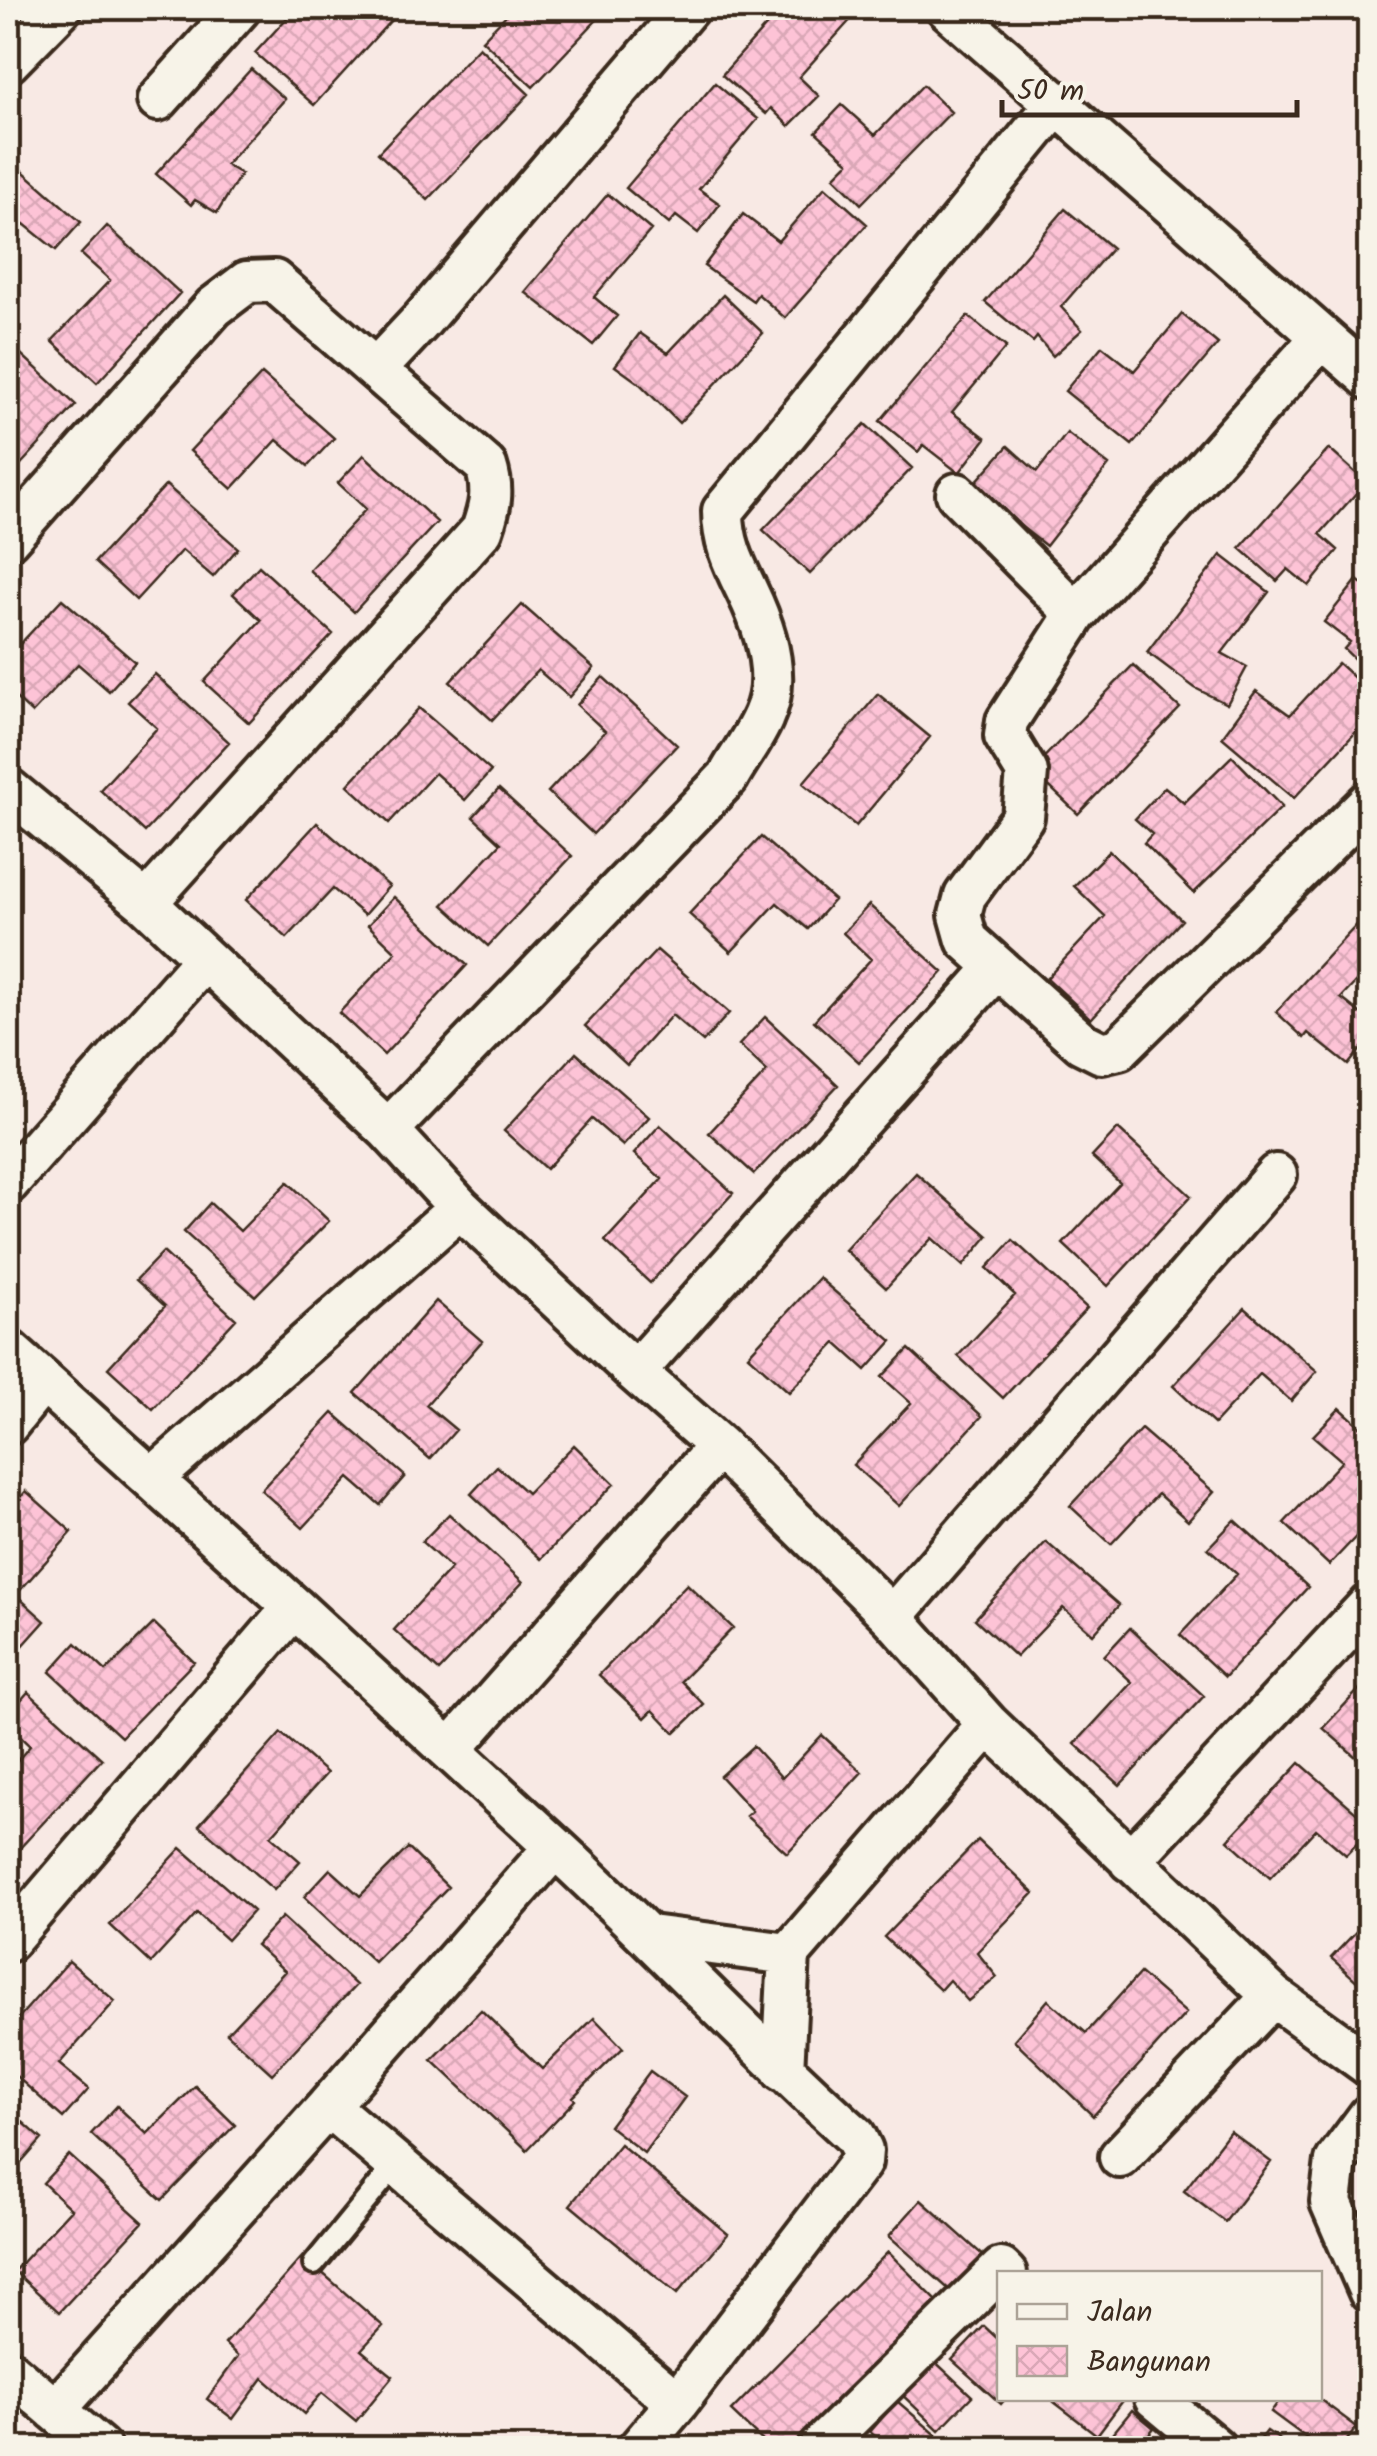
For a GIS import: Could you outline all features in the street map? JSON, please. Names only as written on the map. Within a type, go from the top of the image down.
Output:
[{"type":"street","points":[[8,62],[60,8]]},
{"type":"street","points":[[158,100],[240,8]]},
{"type":"street","points":[[376,368],[688,8]]},
{"type":"street","points":[[960,12],[1370,379]]},
{"type":"street","points":[[388,1130],[728,777],[765,714],[772,672],[762,623],[729,556],[723,511],[1058,102]]},
{"type":"street","points":[[8,539],[214,306],[248,282],[274,281],[486,466],[492,482],[492,503],[482,530],[146,903]]},
{"type":"street","points":[[1322,336],[1076,614],[1007,721],[1005,736],[1028,772],[1023,817],[965,896],[960,915],[967,940],[1082,1044],[1102,1052],[1118,1049],[1370,801]]},
{"type":"street","points":[[956,494],[1076,614]]},
{"type":"street","points":[[8,789],[146,903],[388,1130],[460,1208],[634,1372],[719,1446],[892,1617],[988,1724],[1273,1996],[1370,2066]]},
{"type":"street","points":[[8,1183],[204,959]]},
{"type":"street","points":[[634,1372],[997,967]]},
{"type":"street","points":[[892,1617],[1276,1174]]},
{"type":"street","points":[[153,1478],[460,1208]]},
{"type":"street","points":[[8,1350],[451,1749],[855,2136],[862,2150],[861,2162],[639,2448]]},
{"type":"street","points":[[8,1424],[42,1381]]},
{"type":"street","points":[[451,1749],[719,1446]]},
{"type":"street","points":[[1130,1861],[1370,1604]]},
{"type":"street","points":[[8,1940],[294,1607]]},
{"type":"street","points":[[783,2071],[790,1954],[988,1724]]},
{"type":"street","points":[[55,2410],[554,1847]]},
{"type":"street","points":[[650,1936],[790,1954]]},
{"type":"street","points":[[1120,2156],[1273,1996]]},
{"type":"street","points":[[328,2106],[677,2403]]},
{"type":"street","points":[[1370,2115],[1336,2160],[1330,2202],[1370,2292]]},
{"type":"street","points":[[819,2448],[997,2278]]},
{"type":"street","points":[[8,2370],[100,2448]]},
{"type":"street","points":[[1160,2401],[1215,2448]]},
{"type":"lane","points":[[314,2264],[396,2164]]},
{"type":"building","points":[[296,8],[402,8],[314,105],[255,53]]},
{"type":"building","points":[[513,8],[608,8],[533,87],[482,40]]},
{"type":"building","points":[[782,8],[844,8],[854,16],[799,77],[819,96],[789,126],[771,108],[766,114],[722,75]]},
{"type":"building","points":[[479,47],[529,94],[428,200],[378,153]]},
{"type":"building","points":[[251,69],[285,99],[226,165],[241,174],[217,213],[195,200],[191,205],[156,174]]},
{"type":"building","points":[[715,83],[758,119],[699,189],[720,204],[698,233],[676,216],[669,224],[626,188]]},
{"type":"building","points":[[923,85],[951,112],[861,204],[834,177],[849,162],[816,132],[842,105],[875,135]]},
{"type":"building","points":[[9,159],[81,222],[56,250],[24,224],[8,242]]},
{"type":"building","points":[[825,187],[867,224],[785,318],[758,294],[753,301],[704,266],[743,214],[778,241]]},
{"type":"building","points":[[608,194],[651,230],[594,297],[617,316],[593,345],[525,292]]},
{"type":"building","points":[[1065,209],[1112,248],[1061,307],[1082,330],[1053,356],[1037,337],[1033,342],[985,302]]},
{"type":"building","points":[[107,226],[180,293],[97,383],[52,341],[110,280],[81,254]]},
{"type":"building","points":[[723,295],[763,333],[679,423],[640,384],[615,366],[640,333],[668,353]]},
{"type":"building","points":[[1182,314],[1218,344],[1132,445],[1065,391],[1102,346],[1134,371]]},
{"type":"building","points":[[968,316],[1006,347],[952,412],[986,438],[959,473],[923,445],[918,452],[880,421]]},
{"type":"building","points":[[8,342],[76,405],[8,478]]},
{"type":"building","points":[[262,374],[334,438],[308,466],[277,440],[232,489],[190,451]]},
{"type":"building","points":[[865,424],[912,468],[810,574],[763,530]]},
{"type":"building","points":[[1067,433],[1109,465],[1046,546],[974,484],[1008,446],[1037,472]]},
{"type":"building","points":[[1329,449],[1366,482],[1320,534],[1338,550],[1309,586],[1288,569],[1277,581],[1240,548]]},
{"type":"building","points":[[364,455],[437,522],[354,612],[309,570],[366,509],[338,483]]},
{"type":"building","points":[[166,485],[238,548],[213,577],[182,550],[136,600],[95,562]]},
{"type":"building","points":[[1221,555],[1269,592],[1222,653],[1247,667],[1227,704],[1195,688],[1147,652]]},
{"type":"building","points":[[259,566],[333,634],[249,723],[204,682],[261,620],[233,594]]},
{"type":"building","points":[[1357,580],[1370,590],[1370,674],[1344,649],[1350,642],[1324,622]]},
{"type":"building","points":[[62,599],[135,662],[109,691],[78,664],[32,713],[8,691],[8,657]]},
{"type":"building","points":[[522,605],[594,668],[569,697],[538,670],[492,720],[450,682]]},
{"type":"building","points":[[1338,663],[1370,692],[1370,717],[1294,798],[1222,737],[1256,691],[1290,715]]},
{"type":"building","points":[[1133,665],[1180,708],[1078,814],[1032,770]]},
{"type":"building","points":[[155,674],[229,742],[145,832],[100,790],[157,728],[128,702]]},
{"type":"building","points":[[603,677],[677,745],[593,834],[548,792],[605,731],[577,705]]},
{"type":"building","points":[[878,694],[930,737],[856,826],[803,783]]},
{"type":"building","points":[[419,708],[491,771],[465,800],[435,773],[389,823],[348,785]]},
{"type":"building","points":[[1232,756],[1282,807],[1194,893],[1144,843],[1152,834],[1135,819],[1165,787],[1184,803]]},
{"type":"building","points":[[499,789],[572,856],[488,946],[443,905],[501,843],[473,817]]},
{"type":"building","points":[[317,823],[389,886],[364,915],[333,889],[287,938],[246,900]]},
{"type":"building","points":[[761,837],[834,900],[808,929],[777,903],[731,952],[689,914]]},
{"type":"building","points":[[1109,851],[1182,920],[1091,1019],[1047,978],[1105,916],[1074,886]]},
{"type":"building","points":[[394,897],[467,965],[384,1055],[339,1013],[396,952],[368,925]]},
{"type":"building","points":[[869,905],[943,972],[859,1062],[814,1021],[871,959],[843,933]]},
{"type":"building","points":[[1366,915],[1370,918],[1370,967],[1341,998],[1370,1021],[1370,1038],[1348,1065],[1308,1033],[1304,1038],[1276,1012]]},
{"type":"building","points":[[657,950],[729,1013],[703,1042],[672,1015],[627,1065],[585,1026]]},
{"type":"building","points":[[765,1017],[838,1085],[754,1174],[709,1133],[767,1071],[739,1045]]},
{"type":"building","points":[[576,1053],[649,1117],[623,1146],[592,1119],[546,1169],[504,1131]]},
{"type":"building","points":[[660,1125],[733,1193],[650,1283],[605,1241],[662,1179],[634,1154]]},
{"type":"building","points":[[1118,1129],[1191,1196],[1108,1286],[1063,1244],[1120,1183],[1092,1157]]},
{"type":"building","points":[[916,1173],[988,1236],[963,1266],[932,1238],[886,1288],[845,1250]]},
{"type":"building","points":[[288,1182],[329,1221],[255,1296],[184,1232],[210,1203],[240,1231]]},
{"type":"building","points":[[1013,1240],[1087,1308],[1003,1398],[958,1356],[1015,1295],[987,1268]]},
{"type":"building","points":[[163,1252],[236,1319],[153,1409],[108,1368],[165,1306],[136,1280]]},
{"type":"building","points":[[819,1278],[892,1341],[866,1370],[836,1343],[789,1392],[748,1355]]},
{"type":"building","points":[[436,1301],[482,1341],[426,1405],[456,1430],[430,1459],[355,1393]]},
{"type":"building","points":[[1245,1308],[1317,1371],[1291,1401],[1260,1374],[1214,1424],[1173,1386]]},
{"type":"building","points":[[909,1349],[982,1416],[899,1506],[853,1465],[911,1403],[882,1377]]},
{"type":"building","points":[[1340,1408],[1370,1435],[1370,1522],[1329,1565],[1284,1523],[1342,1461],[1313,1436]]},
{"type":"building","points":[[333,1413],[405,1476],[380,1505],[349,1478],[303,1528],[261,1490]]},
{"type":"building","points":[[1141,1429],[1214,1492],[1188,1521],[1158,1494],[1111,1544],[1070,1506]]},
{"type":"building","points":[[574,1445],[614,1484],[541,1559],[471,1494],[497,1466],[527,1493]]},
{"type":"building","points":[[26,1491],[72,1532],[16,1595],[45,1621],[20,1649],[8,1639],[8,1512]]},
{"type":"building","points":[[449,1514],[523,1582],[439,1671],[394,1630],[451,1568],[422,1542]]},
{"type":"building","points":[[1235,1520],[1308,1587],[1225,1677],[1180,1635],[1237,1574],[1208,1548]]},
{"type":"building","points":[[1046,1542],[1119,1605],[1093,1634],[1063,1608],[1016,1657],[975,1619]]},
{"type":"building","points":[[687,1584],[733,1628],[681,1681],[704,1705],[675,1733],[653,1710],[645,1718],[599,1675]]},
{"type":"building","points":[[154,1623],[194,1662],[121,1737],[50,1672],[76,1643],[106,1671]]},
{"type":"building","points":[[1130,1628],[1204,1696],[1120,1785],[1075,1744],[1132,1682],[1104,1656]]},
{"type":"building","points":[[1370,1678],[1370,1761],[1365,1765],[1323,1728]]},
{"type":"building","points":[[28,1692],[102,1759],[19,1849],[8,1839],[8,1771],[30,1746],[8,1725],[8,1715]]},
{"type":"building","points":[[281,1733],[327,1773],[271,1836],[300,1861],[274,1890],[199,1825]]},
{"type":"building","points":[[822,1735],[862,1772],[787,1853],[746,1816],[752,1811],[720,1776],[753,1746],[782,1778]]},
{"type":"building","points":[[1300,1763],[1370,1824],[1370,1830],[1346,1855],[1316,1829],[1270,1878],[1228,1840]]},
{"type":"building","points":[[978,1840],[1034,1893],[977,1952],[997,1977],[968,2001],[949,1980],[940,1990],[884,1937]]},
{"type":"building","points":[[181,1848],[253,1911],[227,1940],[197,1913],[151,1963],[110,1925]]},
{"type":"building","points":[[408,1848],[448,1887],[374,1962],[304,1897],[330,1869],[360,1896]]},
{"type":"building","points":[[282,1917],[356,1985],[272,2074],[227,2033],[285,1971],[256,1945]]},
{"type":"building","points":[[1370,1917],[1370,1993],[1331,1958]]},
{"type":"building","points":[[69,1961],[115,2001],[59,2064],[89,2089],[63,2118],[8,2069],[8,2030]]},
{"type":"building","points":[[1140,1973],[1186,2013],[1093,2116],[1014,2040],[1048,2000],[1086,2033]]},
{"type":"building","points":[[481,2010],[542,2069],[594,2018],[623,2048],[527,2150],[432,2060]]},
{"type":"building","points":[[650,2071],[685,2097],[644,2153],[609,2126]]},
{"type":"building","points":[[195,2086],[235,2125],[162,2200],[91,2134],[117,2106],[147,2134]]},
{"type":"building","points":[[8,2109],[42,2139],[17,2168],[8,2160]]},
{"type":"building","points":[[1230,2131],[1271,2162],[1225,2222],[1184,2191]]},
{"type":"building","points":[[620,2144],[728,2234],[677,2294],[570,2205]]},
{"type":"building","points":[[69,2155],[143,2222],[59,2312],[14,2271],[71,2209],[43,2183]]},
{"type":"building","points":[[921,2200],[986,2258],[954,2294],[889,2236]]},
{"type":"building","points":[[888,2252],[937,2301],[790,2448],[770,2448],[731,2411]]},
{"type":"building","points":[[303,2256],[383,2326],[361,2350],[393,2376],[356,2421],[322,2393],[304,2414],[263,2378],[233,2419],[207,2399],[238,2356],[225,2344]]},
{"type":"building","points":[[984,2326],[997,2338],[997,2400],[952,2360]]},
{"type":"building","points":[[929,2356],[972,2396],[939,2430],[897,2390]]},
{"type":"building","points":[[897,2401],[947,2444],[942,2448],[888,2448],[870,2432]]},
{"type":"building","points":[[1055,2401],[1123,2401],[1097,2435]]},
{"type":"building","points":[[1279,2401],[1322,2401],[1357,2427],[1341,2448],[1320,2448],[1271,2412]]},
{"type":"building","points":[[1132,2410],[1154,2428],[1137,2448],[1101,2448]]},
{"type":"building","points":[[1165,2430],[1194,2448],[1153,2448]]},
{"type":"building","points":[[1267,2431],[1292,2448],[1254,2448]]}]
